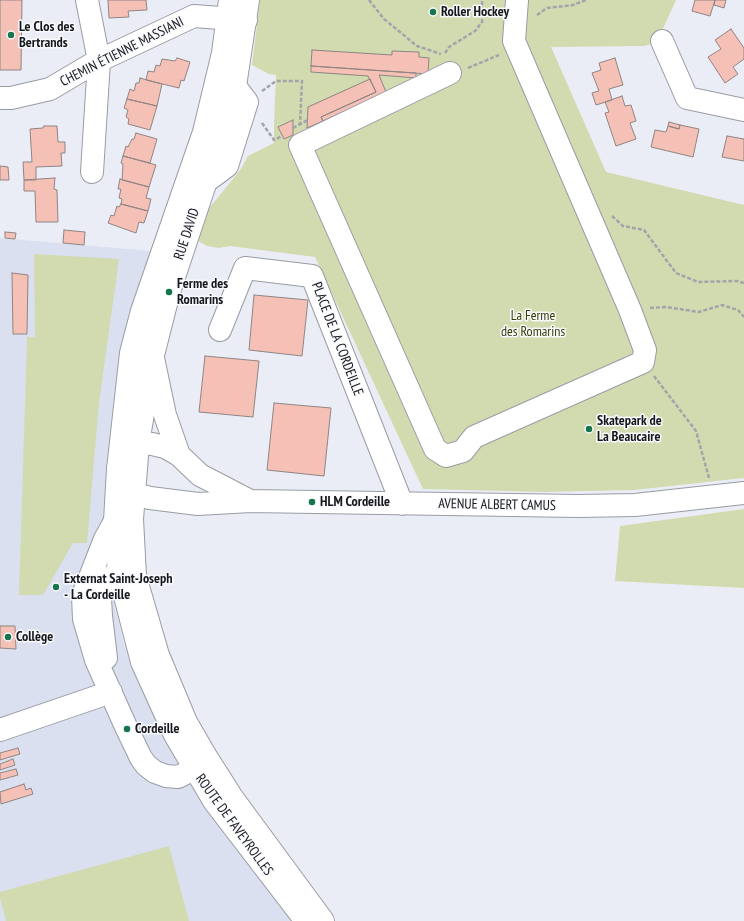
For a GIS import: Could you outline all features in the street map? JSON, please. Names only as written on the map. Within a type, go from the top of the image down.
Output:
[{"type":"main road","points":[[87,0],[99,61],[92,172]]},
{"type":"main road","points":[[450,73],[299,136],[300,145],[435,449],[446,456],[463,450],[474,437],[643,362],[645,350],[630,310],[514,41],[516,0]]},
{"type":"main road","name":"CHEMIN ÉTIENNE MASSIANI","points":[[0,98],[11,98],[50,89],[99,61],[194,16],[238,10]]},
{"type":"main road","name":"RUE DAVID","points":[[123,520],[134,494],[138,443],[153,356],[169,292],[204,183],[221,136],[241,94],[238,10]]},
{"type":"main road","name":"RUE DAVID","points":[[118,469],[131,353],[142,311],[204,132],[223,53],[238,10]]},
{"type":"main road","points":[[662,41],[687,98],[744,110]]},
{"type":"main road","name":"PLACE DE LA CORDEILLE","points":[[220,330],[245,268],[312,276],[402,504]]},
{"type":"main road","name":"AVENUE ALBERT CAMUS","points":[[153,356],[165,415],[179,455]]},
{"type":"main road","points":[[134,494],[125,484],[118,469],[127,452],[138,443]]},
{"type":"main road","name":"AVENUE ALBERT CAMUS","points":[[138,443],[159,445],[179,455],[200,475],[250,501]]},
{"type":"main road","name":"ROUTE DE FAVEYROLLES","points":[[118,469],[127,575],[142,662],[175,735],[214,801],[306,921]]},
{"type":"main road","name":"AVENUE ALBERT CAMUS","points":[[134,494],[150,498],[198,504],[250,501],[578,506],[635,505],[744,493]]},
{"type":"main road","points":[[123,520],[104,539],[83,595],[84,619],[96,660],[141,758],[146,765],[155,772],[166,776],[178,777],[193,767],[193,756],[186,722]]},
{"type":"main road","points":[[110,692],[100,599],[106,583],[127,575]]},
{"type":"main road","name":"ROUTE DE FAVEYROLLES","points":[[127,575],[186,722],[231,796],[324,921]]},
{"type":"main road","points":[[104,634],[120,687],[166,776]]},
{"type":"main road","points":[[0,730],[110,692]]},
{"type":"path","points":[[369,0],[384,19],[416,46],[443,55],[449,46],[475,31],[482,22],[482,0]]},
{"type":"path","points":[[536,19],[538,13],[547,8],[573,5],[586,0]]},
{"type":"path","points":[[450,73],[475,66],[496,56]]},
{"type":"path","points":[[276,81],[302,81],[299,136]]},
{"type":"path","points":[[241,94],[274,140],[299,136]]},
{"type":"path","points":[[299,136],[308,120]]},
{"type":"path","points":[[590,216],[611,215],[624,226],[644,230],[676,273],[698,282],[737,281],[744,283]]},
{"type":"path","points":[[630,310],[666,307],[698,312],[722,305],[738,310],[744,317]]},
{"type":"path","points":[[643,362],[696,431],[710,483],[711,497]]},
{"type":"shaded area","name":"Externat Saint-Joseph - La Cordeille","points":[[0,238],[151,251],[131,308],[108,567],[115,608],[124,644],[137,681],[157,718],[217,820],[238,851],[293,921],[0,921]]},
{"type":"green space","name":"La Ferme des Romarins","points":[[260,0],[676,0],[655,43],[644,46],[551,47],[606,172],[744,205],[744,478],[634,490],[544,492],[423,489],[315,257],[230,246],[219,248],[207,246],[200,242],[196,236],[206,212],[241,169],[248,156],[274,143],[276,75],[269,74],[252,65]]},
{"type":"green space","points":[[34,254],[119,259],[99,403],[87,543],[73,543],[43,595],[19,595],[27,337],[35,337]]},
{"type":"green space","points":[[744,509],[744,588],[615,581],[620,526]]},
{"type":"green space","points":[[169,846],[189,921],[6,921],[0,898],[0,892]]},
{"type":"building","name":"Le Clos des Bertrands","points":[[0,0],[22,0],[21,70],[0,70]]},
{"type":"building","points":[[108,0],[146,0],[147,10],[128,11],[129,17],[109,18]]},
{"type":"building","points":[[695,0],[715,0],[710,16],[692,11]]},
{"type":"building","points":[[715,0],[726,0],[724,8],[714,5]]},
{"type":"building","points":[[731,29],[744,48],[744,59],[733,67],[738,74],[725,83],[708,57],[721,49],[715,40]]},
{"type":"building","points":[[312,50],[392,55],[392,51],[419,52],[419,57],[429,58],[428,74],[311,66]]},
{"type":"building","points":[[177,58],[190,62],[184,81],[181,80],[179,88],[146,80],[148,71],[154,72],[156,65],[160,66],[162,59],[175,61]]},
{"type":"building","points":[[615,58],[623,85],[609,89],[612,100],[596,105],[592,93],[599,91],[592,73],[601,70],[599,63]]},
{"type":"building","points":[[311,66],[416,73],[416,78],[379,75],[386,92],[323,121],[321,117],[376,92],[368,76],[311,72]]},
{"type":"building","points":[[140,78],[162,84],[157,106],[127,99],[130,89],[134,91],[136,83],[139,83]]},
{"type":"building","points":[[370,79],[376,92],[321,117],[323,121],[307,128],[308,107]]},
{"type":"building","points":[[622,96],[625,106],[631,105],[636,121],[630,123],[636,139],[616,146],[605,113],[609,112],[605,102]]},
{"type":"building","points":[[127,99],[157,106],[150,130],[128,124],[129,119],[126,117],[128,110],[124,108]]},
{"type":"building","points":[[293,120],[293,135],[284,139],[278,127]]},
{"type":"building","points":[[669,122],[680,125],[679,129],[668,126]]},
{"type":"building","points":[[680,125],[699,129],[693,157],[651,147],[655,130],[666,132],[668,126],[679,129]]},
{"type":"building","points":[[44,126],[57,126],[58,142],[65,142],[65,153],[61,153],[62,166],[36,167],[36,180],[24,180],[23,162],[32,162],[30,129],[43,128]]},
{"type":"building","points":[[136,133],[157,139],[150,163],[123,156],[126,146],[128,147],[132,139],[134,139]]},
{"type":"building","points":[[727,136],[744,139],[744,161],[722,157]]},
{"type":"building","points":[[123,156],[156,165],[149,187],[122,180],[123,164],[121,163]]},
{"type":"building","points":[[0,166],[8,167],[9,180],[0,180]]},
{"type":"building","points":[[55,178],[54,189],[57,190],[58,222],[36,222],[35,191],[24,191],[24,180]]},
{"type":"building","points":[[120,179],[149,187],[146,198],[151,199],[148,211],[121,204],[122,199],[119,198],[121,189],[118,189]]},
{"type":"building","points":[[121,204],[148,211],[144,223],[139,222],[136,233],[108,223],[111,215],[114,216],[117,206],[119,207]]},
{"type":"building","points":[[64,230],[85,232],[84,245],[63,243]]},
{"type":"building","points":[[5,232],[16,233],[15,239],[5,238]]},
{"type":"building","points":[[12,273],[28,275],[27,334],[13,334]]},
{"type":"building","points":[[254,295],[308,300],[302,356],[249,350]]},
{"type":"building","points":[[205,356],[259,361],[253,417],[199,412]]},
{"type":"building","points":[[274,403],[331,408],[324,476],[267,470]]},
{"type":"building","name":"Collège","points":[[0,626],[15,626],[16,649],[0,648]]},
{"type":"building","points":[[18,748],[20,754],[0,760],[0,753]]},
{"type":"building","points":[[13,759],[15,765],[0,770],[0,764]]},
{"type":"building","points":[[16,769],[18,775],[0,780],[0,773]]},
{"type":"building","points":[[24,784],[26,790],[31,788],[33,794],[1,804],[0,792]]},
{"type":"place","name":"Roller Hockey","points":[[433,12]]},
{"type":"place","name":"Le Clos des Bertrands","points":[[11,35]]},
{"type":"place","name":"Ferme des Romarins","points":[[169,292]]},
{"type":"place","name":"Skatepark de La Beaucaire","points":[[589,429]]},
{"type":"place","name":"HLM Cordeille","points":[[312,502]]},
{"type":"place","name":"Externat Saint-Joseph - La Cordeille","points":[[56,587]]},
{"type":"place","name":"Collège","points":[[8,637]]},
{"type":"place","name":"Cordeille","points":[[127,729]]}]
